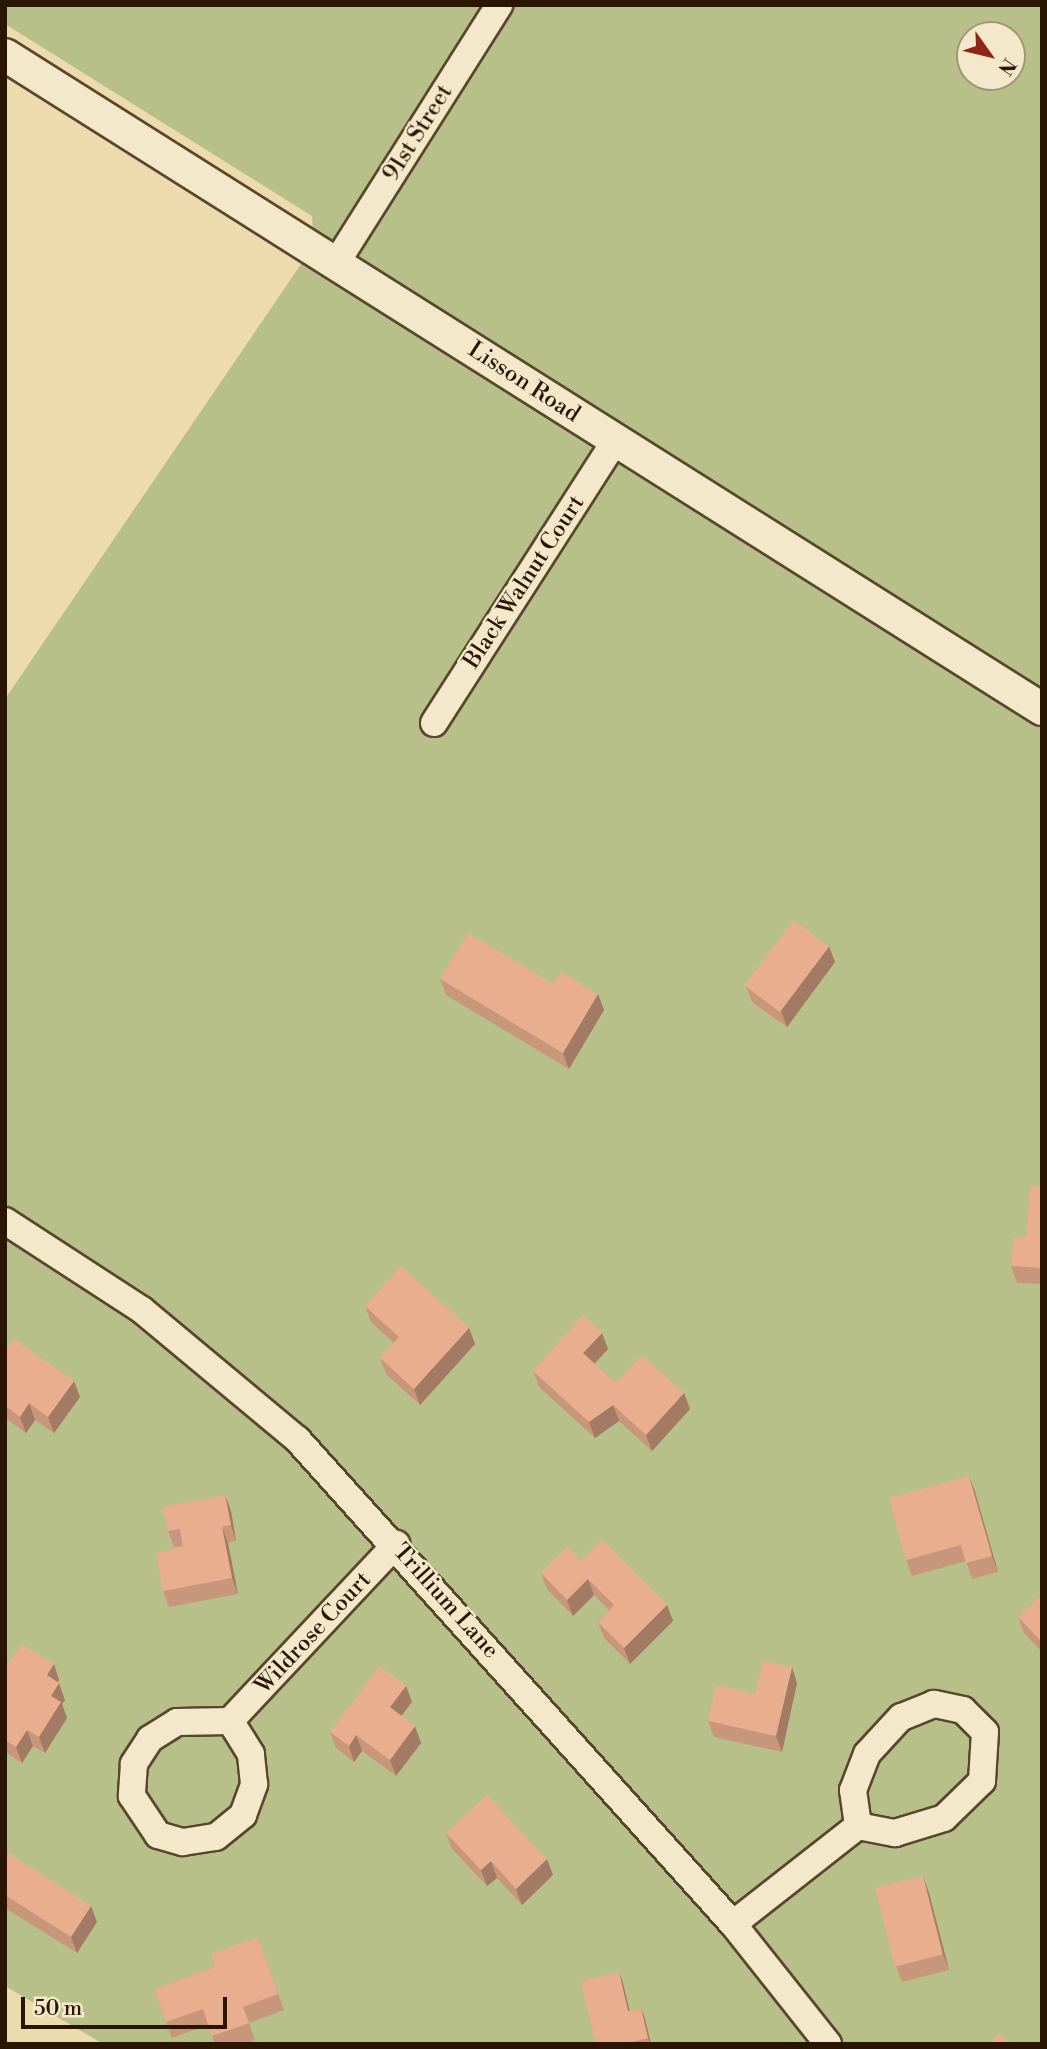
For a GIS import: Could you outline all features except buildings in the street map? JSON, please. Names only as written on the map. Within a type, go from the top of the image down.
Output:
[{"type":"street","name":"91st Street","points":[[338,260],[499,5]]},
{"type":"street","name":"Lisson Road","points":[[6,56],[338,260],[615,441],[1042,709]]},
{"type":"street","name":"Black Walnut Court","points":[[434,723],[615,441]]},
{"type":"street","name":"Trillium Lane","points":[[5,1221],[142,1310],[297,1439],[396,1544],[733,1924],[828,2044]]},
{"type":"street","name":"Wildrose Court","points":[[230,1721],[396,1544]]},
{"type":"street","points":[[934,1704],[963,1710],[985,1732],[982,1781],[944,1818],[895,1833],[858,1825],[853,1790],[867,1754],[901,1717],[934,1704]]},
{"type":"street","points":[[230,1721],[251,1754],[254,1784],[243,1815],[216,1838],[183,1842],[158,1835],[132,1796],[134,1764],[150,1740],[177,1722],[230,1721]]},
{"type":"street","points":[[733,1924],[858,1825]]},
{"type":"green space","points":[[5,5],[1042,5],[1042,2044],[103,2044],[5,1986],[5,699],[314,245],[312,216],[5,24]]}]
